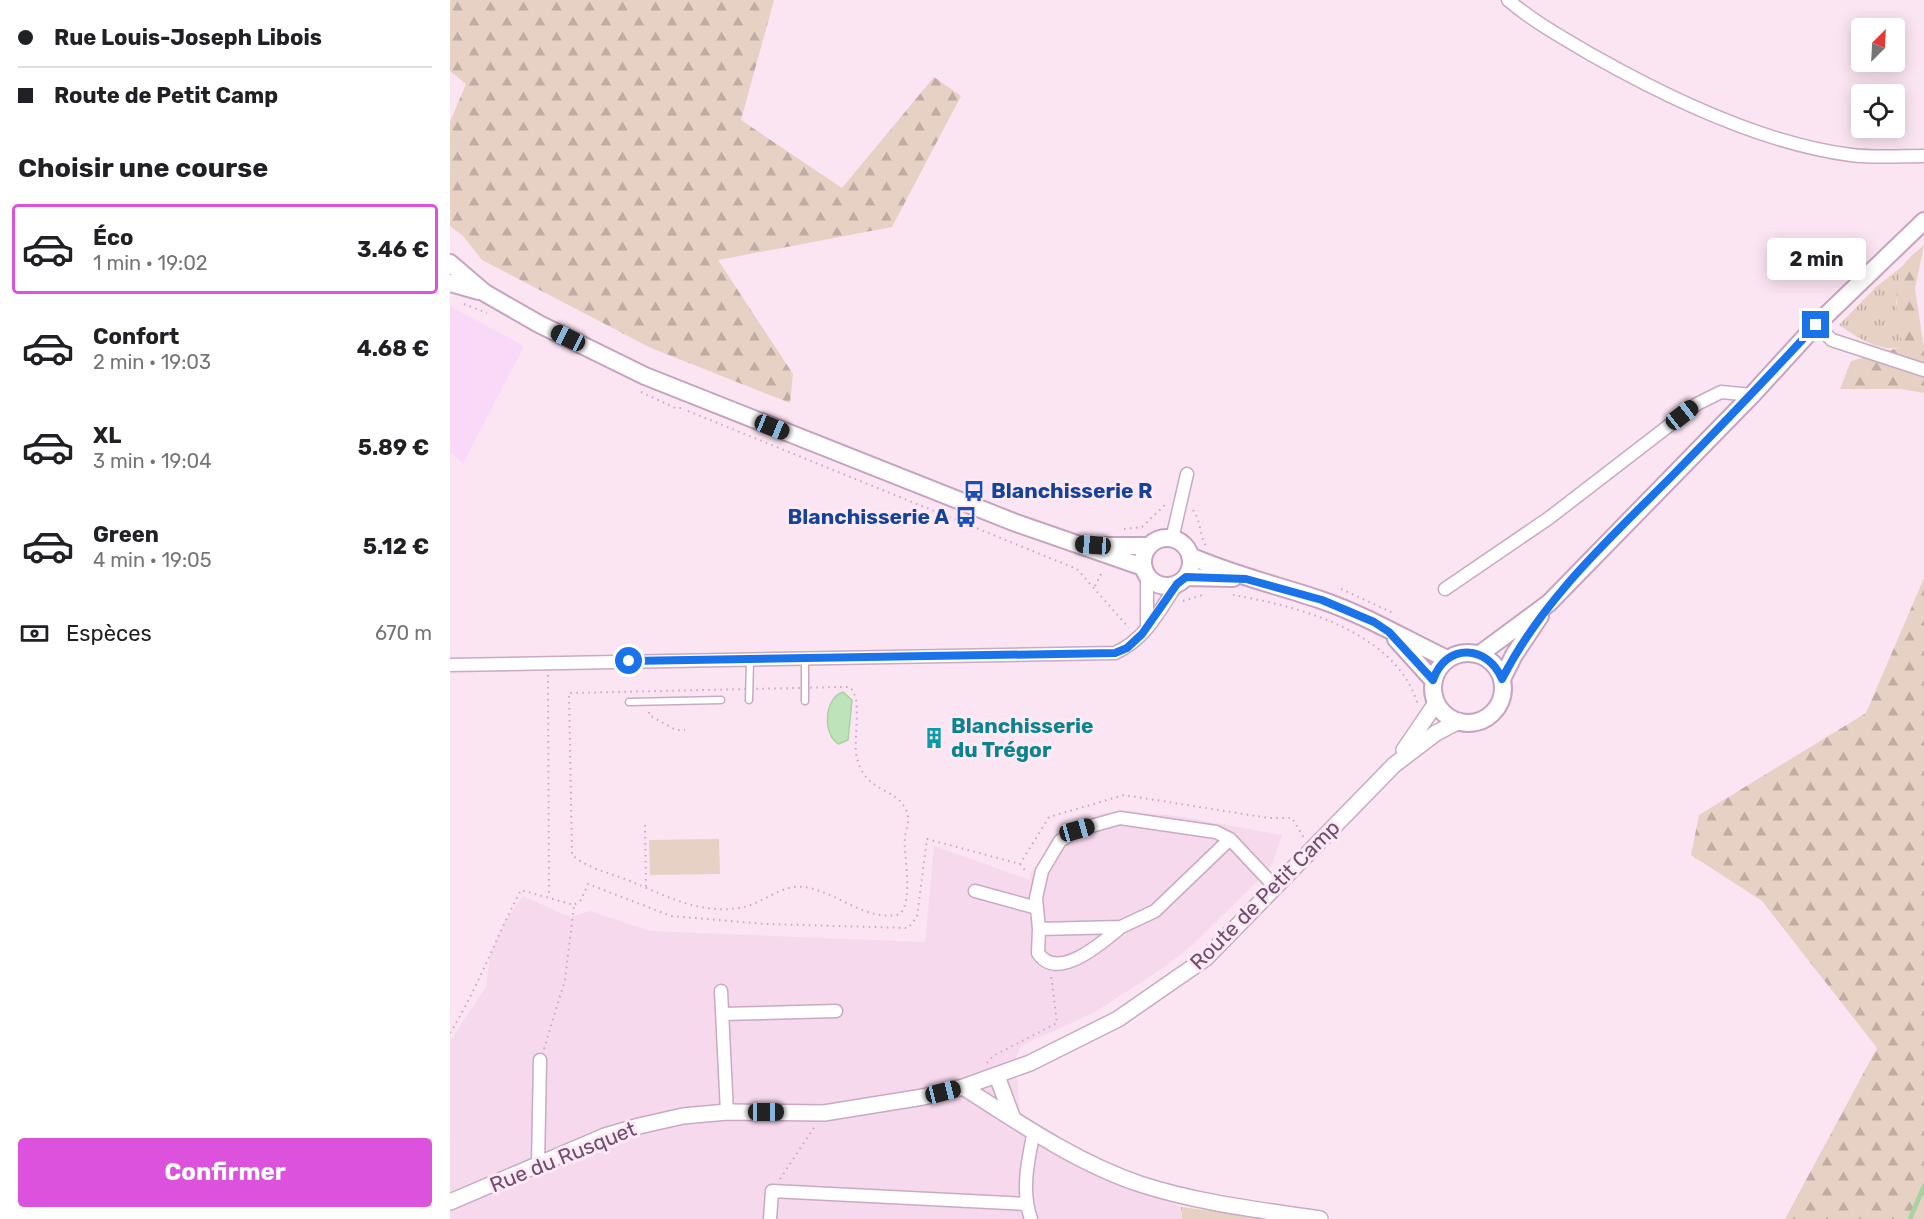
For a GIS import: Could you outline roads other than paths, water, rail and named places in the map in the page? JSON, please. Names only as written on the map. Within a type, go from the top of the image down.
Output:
[{"type":"main road","points":[[1480,654],[1549,603],[1752,395],[1816,325],[1924,221]]},
{"type":"main road","points":[[450,263],[485,293],[539,324],[645,376],[1145,572],[1157,585],[1181,581],[1246,579]]},
{"type":"main road","points":[[450,283],[485,293]]},
{"type":"main road","points":[[1145,572],[1143,556],[1149,546],[1158,540],[1172,539],[1185,547],[1190,556],[1191,563],[1181,581]]},
{"type":"main road","points":[[1076,544],[1129,548],[1149,546]]},
{"type":"main road","points":[[1190,556],[1246,579],[1322,600],[1359,615],[1447,659]]},
{"type":"main road","points":[[1502,679],[1491,662],[1480,654],[1457,654],[1447,659],[1439,667],[1433,680],[1436,703],[1448,717],[1459,722],[1474,722],[1494,711],[1500,702],[1502,679],[1514,655],[1549,603]]},
{"type":"main road","points":[[1389,632],[1433,680]]},
{"type":"street","points":[[1508,0],[1532,20],[1625,74],[1685,103],[1762,134],[1851,156],[1924,156]]},
{"type":"street","points":[[1816,325],[1832,340],[1924,370]]},
{"type":"street","points":[[1445,589],[1549,518],[1697,404],[1721,392],[1752,395]]},
{"type":"street","points":[[1172,539],[1187,474]]},
{"type":"street","points":[[1145,572],[1147,628]]},
{"type":"street","points":[[450,665],[1115,653],[1127,648],[1147,628],[1181,581]]},
{"type":"street","name":"Route de Petit Camp","points":[[1394,765],[1436,703]]},
{"type":"street","name":"Route de Petit Camp","points":[[1030,1063],[1118,1019],[1206,958],[1394,765],[1436,733],[1459,722]]},
{"type":"street","points":[[1230,839],[1155,911],[1121,927],[1100,944],[1065,964],[1048,964],[1038,953],[1037,886],[1042,871],[1060,841],[1077,830],[1120,818],[1216,832],[1230,839],[1276,888]]},
{"type":"street","points":[[975,891],[1037,908]]},
{"type":"street","points":[[1039,929],[1121,927]]},
{"type":"street","points":[[721,991],[727,1112]]},
{"type":"street","points":[[722,1014],[836,1011]]},
{"type":"street","points":[[538,1166],[540,1060]]},
{"type":"street","name":"Rue du Rusquet","points":[[450,1202],[605,1136],[639,1126],[683,1116],[727,1112],[824,1113],[923,1097],[963,1087],[990,1073],[1030,1063]]},
{"type":"street","points":[[990,1073],[1013,1119]]},
{"type":"street","points":[[963,1087],[1013,1119],[1100,1168],[1140,1184],[1206,1201],[1320,1219]]},
{"type":"street","points":[[1031,1219],[1026,1204],[1028,1161],[1034,1131]]},
{"type":"street","points":[[770,1219],[772,1191],[1026,1204]]},
{"type":"lane","points":[[805,658],[805,701]]},
{"type":"lane","points":[[748,700],[750,659]]},
{"type":"lane","points":[[629,702],[721,700]]},
{"type":"waterway","points":[[1910,1219],[1924,1186]]},
{"type":"place","name":"Blanchisserie R","points":[[974,491]]},
{"type":"place","name":"Blanchisserie A","points":[[966,517]]},
{"type":"place","name":"Blanchisserie du Trégor","points":[[934,738]]}]
